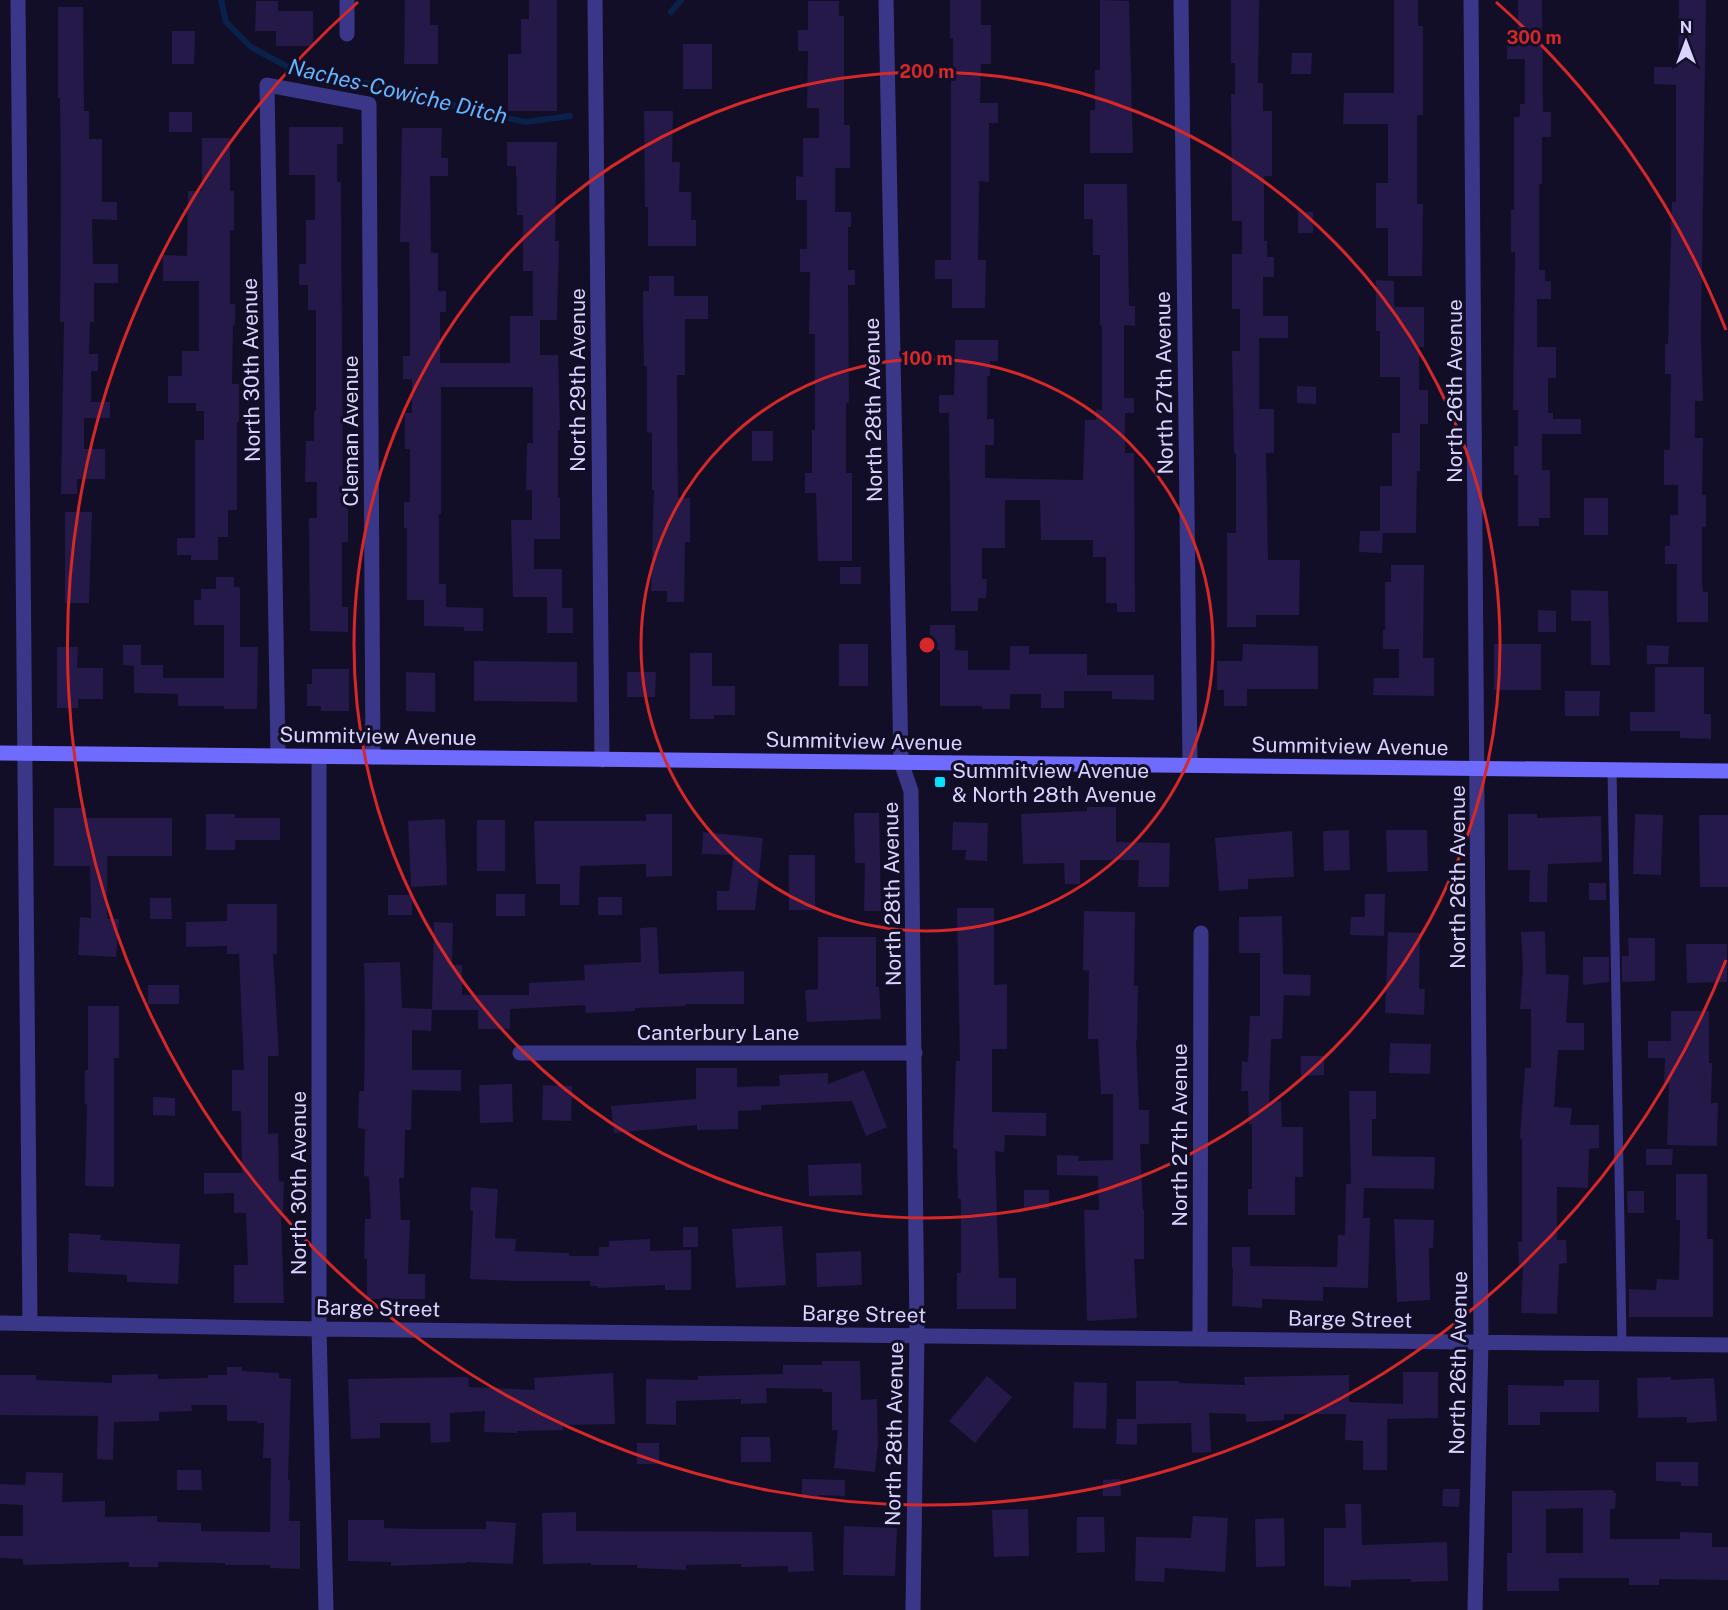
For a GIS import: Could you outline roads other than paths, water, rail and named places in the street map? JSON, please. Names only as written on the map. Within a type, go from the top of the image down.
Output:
[{"type":"main road","name":"Summitview Avenue","points":[[0,753],[1728,771]]},
{"type":"street","points":[[18,0],[30,1323]]},
{"type":"street","points":[[347,0],[347,34]]},
{"type":"street","name":"North 29th Avenue","points":[[595,0],[602,760]]},
{"type":"street","name":"North 28th Avenue","points":[[886,0],[901,762],[912,791],[916,1335],[913,1610]]},
{"type":"street","name":"North 27th Avenue","points":[[1181,0],[1190,765]]},
{"type":"street","name":"North 26th Avenue","points":[[1471,0],[1481,1341],[1475,1610]]},
{"type":"street","name":"North 30th Avenue","points":[[278,756],[267,85],[369,104]]},
{"type":"street","name":"Cleman Avenue","points":[[369,104],[374,757]]},
{"type":"street","name":"North 30th Avenue","points":[[319,757],[319,1329],[326,1610]]},
{"type":"street","name":"North 27th Avenue","points":[[1200,1338],[1201,933]]},
{"type":"street","name":"Canterbury Lane","points":[[520,1053],[915,1053]]},
{"type":"street","name":"Barge Street","points":[[0,1323],[319,1329],[1728,1345]]},
{"type":"lane","points":[[1612,770],[1622,1343]]},
{"type":"waterway","name":"Naches-Cowiche Ditch","points":[[221,0],[226,22],[251,47],[288,67],[349,79],[526,122],[570,116]]},
{"type":"waterway","name":"Naches-Cowiche Ditch","points":[[671,12],[681,0]]},
{"type":"place","name":"Summitview Avenue & North 28th Avenue","points":[[940,782]]}]
